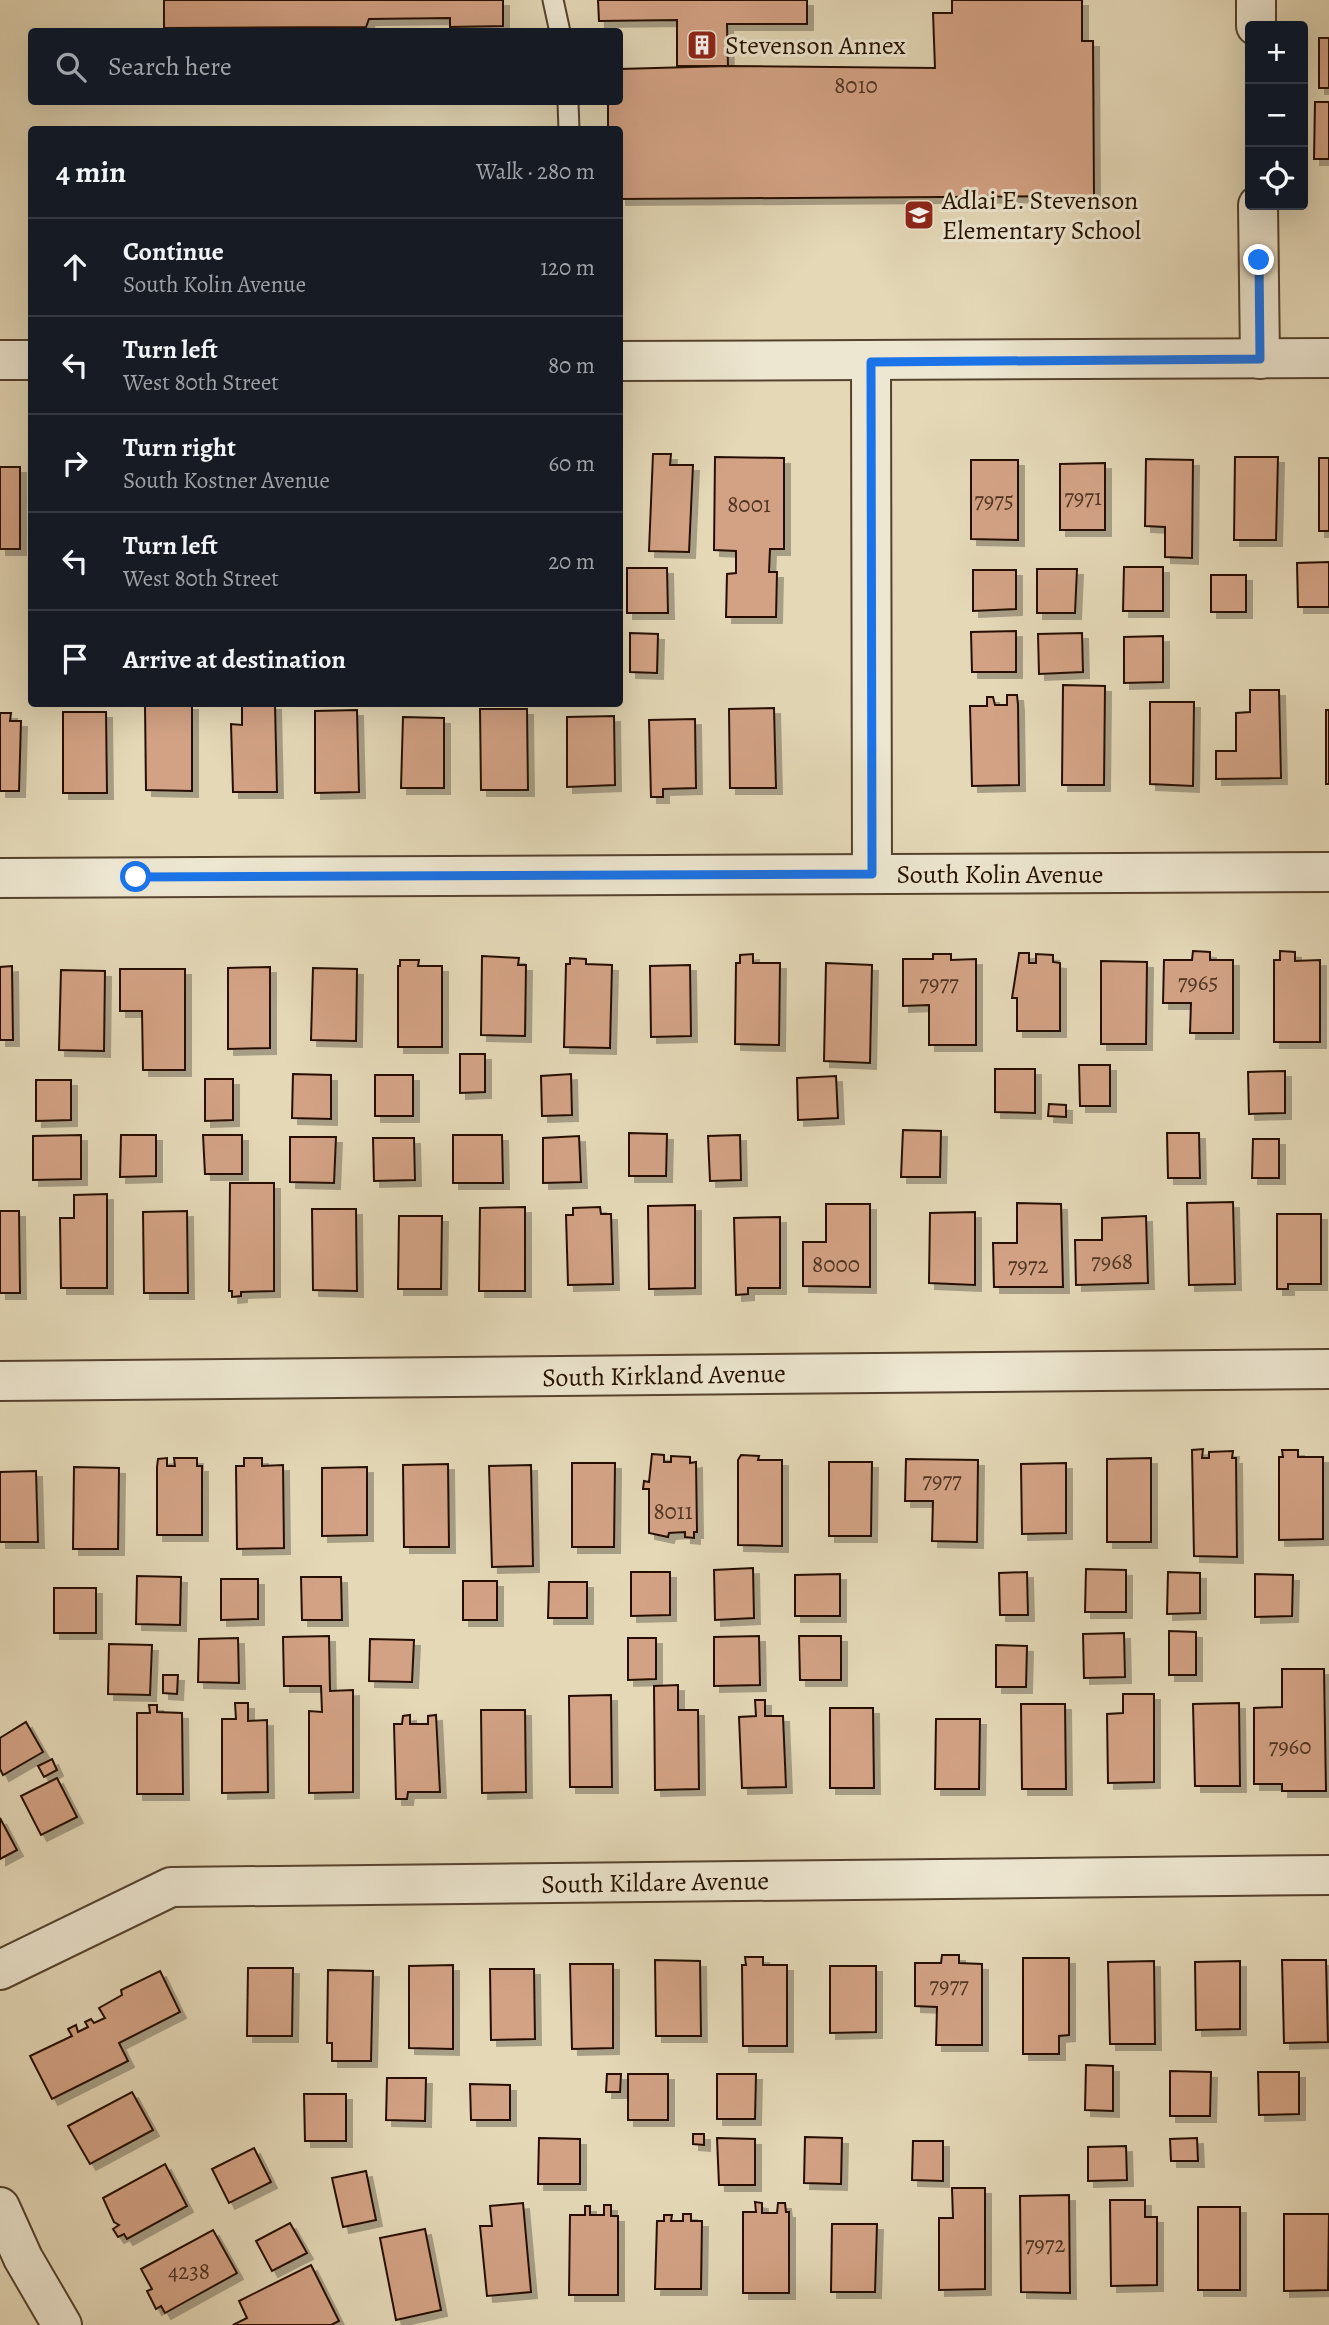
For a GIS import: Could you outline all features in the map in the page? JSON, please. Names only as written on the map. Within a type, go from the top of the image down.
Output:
[{"type":"street","points":[[1256,0],[1256,21]]},
{"type":"street","points":[[1258,210],[1260,359]]},
{"type":"street","points":[[623,361],[1329,358]]},
{"type":"street","points":[[0,360],[28,360]]},
{"type":"street","points":[[871,362],[872,874]]},
{"type":"street","name":"South Kolin Avenue","points":[[0,878],[1329,872]]},
{"type":"street","name":"South Kirkland Avenue","points":[[0,1381],[1329,1369]]},
{"type":"street","name":"South Kildare Avenue","points":[[0,1970],[171,1887],[1329,1875]]},
{"type":"street","points":[[0,2207],[12,2264],[62,2325]]},
{"type":"lane","points":[[553,0],[559,28]]},
{"type":"lane","points":[[568,105],[569,126]]},
{"type":"building","points":[[164,0],[503,0],[503,26],[450,27],[450,18],[369,19],[366,27],[164,28]]},
{"type":"building","name":"Stevenson Annex","points":[[598,0],[807,0],[807,24],[727,24],[728,66],[677,66],[677,20],[599,21]]},
{"type":"building","points":[[952,0],[1082,0],[1082,41],[1093,41],[1094,196],[623,199],[623,126],[608,126],[608,105],[623,105],[623,69],[728,66],[935,68],[933,13],[952,13]]},
{"type":"building","points":[[1319,38],[1329,38],[1329,88],[1319,88]]},
{"type":"building","points":[[1315,102],[1329,102],[1329,159],[1314,159]]},
{"type":"building","points":[[653,454],[671,454],[670,465],[693,465],[689,552],[649,551]]},
{"type":"building","points":[[715,457],[784,458],[784,549],[770,549],[769,572],[777,572],[776,617],[726,617],[727,574],[736,573],[736,551],[714,550]]},
{"type":"building","points":[[1235,457],[1278,457],[1276,540],[1234,540]]},
{"type":"building","points":[[1319,458],[1329,458],[1329,531],[1319,531]]},
{"type":"building","points":[[1146,459],[1193,460],[1192,558],[1165,557],[1165,527],[1145,526]]},
{"type":"building","points":[[971,460],[1018,460],[1018,540],[971,539]]},
{"type":"building","points":[[1105,463],[1105,530],[1060,530],[1060,464]]},
{"type":"building","points":[[0,467],[20,467],[20,549],[0,549]]},
{"type":"building","points":[[1329,562],[1329,607],[1298,607],[1297,563]]},
{"type":"building","points":[[1124,567],[1163,567],[1163,611],[1123,611]]},
{"type":"building","points":[[627,568],[667,568],[668,613],[627,613]]},
{"type":"building","points":[[1037,569],[1077,569],[1075,613],[1037,613]]},
{"type":"building","points":[[973,570],[1016,570],[1016,609],[973,611]]},
{"type":"building","points":[[1211,575],[1246,575],[1246,612],[1211,612]]},
{"type":"building","points":[[1016,631],[1016,672],[972,672],[971,632]]},
{"type":"building","points":[[630,633],[658,634],[657,673],[630,672]]},
{"type":"building","points":[[1082,633],[1083,672],[1039,674],[1038,634]]},
{"type":"building","points":[[1163,636],[1163,682],[1124,683],[1124,637]]},
{"type":"building","points":[[1063,685],[1105,686],[1104,785],[1062,785]]},
{"type":"building","points":[[1250,690],[1279,690],[1281,778],[1216,779],[1216,751],[1236,751],[1236,713],[1250,712]]},
{"type":"building","points":[[1007,695],[1017,695],[1019,785],[972,786],[970,706],[987,706],[987,697],[993,697],[995,705],[1007,705]]},
{"type":"building","points":[[1150,702],[1194,702],[1193,786],[1150,784]]},
{"type":"building","points":[[145,707],[192,707],[192,791],[146,790]]},
{"type":"building","points":[[242,707],[275,707],[277,792],[233,792],[231,724],[242,725]]},
{"type":"building","points":[[774,708],[776,788],[730,788],[729,709]]},
{"type":"building","points":[[480,709],[527,709],[528,790],[481,790]]},
{"type":"building","points":[[357,710],[359,792],[315,793],[315,711]]},
{"type":"building","points":[[1326,710],[1329,710],[1329,784],[1326,784]]},
{"type":"building","points":[[63,712],[106,712],[107,793],[63,793]]},
{"type":"building","points":[[0,713],[11,713],[10,721],[21,721],[19,791],[0,791]]},
{"type":"building","points":[[614,716],[615,785],[567,787],[567,717]]},
{"type":"building","points":[[403,717],[444,718],[444,788],[401,788]]},
{"type":"building","points":[[695,719],[696,788],[663,789],[663,797],[651,797],[649,720]]},
{"type":"building","points":[[1193,951],[1210,952],[1210,960],[1233,960],[1233,1033],[1190,1033],[1191,1003],[1163,1003],[1164,960],[1192,960]]},
{"type":"building","points":[[1280,951],[1295,952],[1295,961],[1320,960],[1320,1042],[1274,1042],[1274,960],[1280,960]]},
{"type":"building","points":[[1019,953],[1029,953],[1029,963],[1036,963],[1036,954],[1053,955],[1053,962],[1060,963],[1060,1031],[1017,1031],[1017,998],[1012,998]]},
{"type":"building","points":[[753,954],[753,963],[780,963],[779,1045],[735,1044],[736,963],[740,963],[740,955]]},
{"type":"building","points":[[933,954],[951,954],[951,960],[976,959],[976,1045],[929,1045],[929,1005],[903,1006],[903,959],[933,959]]},
{"type":"building","points":[[482,956],[519,958],[518,965],[526,965],[525,1036],[481,1035]]},
{"type":"building","points":[[570,958],[586,959],[586,964],[612,965],[610,1048],[564,1047],[566,964],[570,964]]},
{"type":"building","points":[[400,960],[419,960],[418,966],[442,966],[442,1047],[398,1047]]},
{"type":"building","points":[[1101,961],[1147,962],[1146,1044],[1101,1044]]},
{"type":"building","points":[[826,963],[872,965],[870,1063],[824,1061]]},
{"type":"building","points":[[690,965],[691,1036],[651,1037],[650,966]]},
{"type":"building","points":[[12,966],[13,1040],[0,1040],[0,967]]},
{"type":"building","points":[[270,967],[270,1048],[228,1049],[228,968]]},
{"type":"building","points":[[313,968],[357,969],[356,1041],[311,1040]]},
{"type":"building","points":[[120,969],[185,969],[185,1070],[143,1070],[142,1011],[120,1011]]},
{"type":"building","points":[[61,970],[105,971],[104,1051],[59,1050]]},
{"type":"building","points":[[460,1054],[485,1054],[485,1092],[460,1093]]},
{"type":"building","points":[[1079,1065],[1110,1065],[1110,1106],[1080,1106]]},
{"type":"building","points":[[995,1069],[1035,1069],[1035,1113],[995,1112]]},
{"type":"building","points":[[1285,1071],[1285,1113],[1249,1114],[1248,1072]]},
{"type":"building","points":[[293,1074],[331,1075],[331,1119],[292,1118]]},
{"type":"building","points":[[571,1074],[572,1115],[542,1116],[541,1076]]},
{"type":"building","points":[[375,1075],[413,1075],[413,1116],[375,1116]]},
{"type":"building","points":[[836,1076],[838,1118],[798,1120],[797,1078]]},
{"type":"building","points":[[205,1079],[233,1079],[233,1120],[205,1121]]},
{"type":"building","points":[[36,1080],[71,1080],[71,1120],[36,1121]]},
{"type":"building","points":[[1049,1104],[1066,1105],[1066,1117],[1048,1116]]},
{"type":"building","points":[[903,1130],[941,1131],[940,1177],[901,1177]]},
{"type":"building","points":[[629,1133],[667,1134],[666,1176],[629,1176]]},
{"type":"building","points":[[1167,1133],[1199,1133],[1200,1178],[1168,1178]]},
{"type":"building","points":[[81,1135],[81,1179],[33,1180],[33,1136]]},
{"type":"building","points":[[121,1135],[156,1135],[156,1176],[120,1177]]},
{"type":"building","points":[[203,1135],[242,1135],[242,1174],[205,1174]]},
{"type":"building","points":[[453,1135],[502,1135],[503,1183],[453,1183]]},
{"type":"building","points":[[740,1135],[741,1180],[710,1181],[708,1136]]},
{"type":"building","points":[[579,1136],[581,1182],[543,1183],[543,1138]]},
{"type":"building","points":[[290,1137],[336,1137],[334,1183],[290,1182]]},
{"type":"building","points":[[373,1138],[414,1138],[415,1180],[374,1181]]},
{"type":"building","points":[[1253,1139],[1279,1139],[1279,1178],[1252,1178]]},
{"type":"building","points":[[230,1183],[274,1183],[274,1291],[241,1292],[241,1296],[232,1297],[232,1291],[229,1291]]},
{"type":"building","points":[[107,1194],[107,1288],[61,1288],[60,1218],[74,1218],[74,1195]]},
{"type":"building","points":[[1233,1202],[1235,1284],[1189,1285],[1187,1203]]},
{"type":"building","points":[[1017,1203],[1061,1204],[1063,1287],[994,1287],[993,1243],[1017,1243]]},
{"type":"building","points":[[826,1204],[870,1204],[870,1287],[803,1286],[803,1242],[826,1242]]},
{"type":"building","points":[[695,1205],[695,1288],[649,1289],[648,1206]]},
{"type":"building","points":[[525,1207],[525,1291],[479,1291],[480,1208]]},
{"type":"building","points":[[600,1207],[601,1214],[611,1214],[613,1284],[568,1285],[566,1215],[573,1215],[573,1208]]},
{"type":"building","points":[[312,1209],[356,1209],[357,1291],[313,1290]]},
{"type":"building","points":[[0,1211],[19,1211],[20,1293],[0,1293]]},
{"type":"building","points":[[187,1211],[188,1293],[144,1293],[143,1212]]},
{"type":"building","points":[[975,1212],[975,1285],[929,1283],[930,1213]]},
{"type":"building","points":[[1277,1214],[1321,1214],[1321,1284],[1288,1284],[1288,1289],[1277,1289]]},
{"type":"building","points":[[399,1216],[442,1216],[441,1289],[398,1289]]},
{"type":"building","points":[[1146,1216],[1148,1283],[1076,1285],[1075,1240],[1102,1240],[1102,1218]]},
{"type":"building","points":[[780,1217],[780,1288],[748,1288],[748,1294],[736,1295],[734,1218]]},
{"type":"building","points":[[1203,1449],[1202,1458],[1209,1458],[1209,1452],[1233,1451],[1232,1458],[1236,1458],[1237,1557],[1194,1556],[1192,1450]]},
{"type":"building","points":[[1282,1450],[1298,1450],[1298,1457],[1323,1457],[1323,1539],[1279,1540],[1279,1457],[1283,1457]]},
{"type":"building","points":[[652,1454],[664,1455],[664,1462],[671,1462],[671,1456],[690,1457],[690,1463],[696,1462],[697,1532],[694,1532],[694,1538],[685,1537],[685,1532],[669,1533],[668,1537],[649,1533],[649,1489],[643,1489],[644,1481],[649,1482]]},
{"type":"building","points":[[741,1455],[759,1456],[758,1460],[782,1460],[782,1546],[738,1545],[738,1460]]},
{"type":"building","points":[[167,1458],[167,1466],[175,1466],[174,1458],[197,1458],[197,1466],[202,1466],[202,1535],[157,1535],[158,1459]]},
{"type":"building","points":[[244,1458],[262,1458],[262,1466],[283,1465],[284,1548],[237,1549],[236,1466],[244,1466]]},
{"type":"building","points":[[1151,1458],[1151,1542],[1107,1542],[1107,1459]]},
{"type":"building","points":[[906,1459],[978,1460],[977,1542],[932,1541],[933,1501],[905,1501]]},
{"type":"building","points":[[829,1462],[872,1462],[871,1536],[829,1536]]},
{"type":"building","points":[[572,1463],[615,1463],[614,1547],[572,1547]]},
{"type":"building","points":[[1066,1463],[1066,1533],[1022,1534],[1021,1464]]},
{"type":"building","points":[[448,1464],[449,1547],[404,1547],[403,1465]]},
{"type":"building","points":[[531,1465],[533,1566],[492,1567],[489,1466]]},
{"type":"building","points":[[74,1467],[119,1468],[118,1549],[73,1549]]},
{"type":"building","points":[[367,1467],[367,1535],[322,1536],[322,1468]]},
{"type":"building","points":[[36,1471],[38,1542],[0,1542],[0,1472]]},
{"type":"building","points":[[753,1568],[754,1618],[715,1620],[714,1570]]},
{"type":"building","points":[[1086,1569],[1126,1570],[1126,1612],[1085,1612]]},
{"type":"building","points":[[631,1572],[670,1572],[670,1615],[631,1616]]},
{"type":"building","points":[[1027,1572],[1028,1615],[1000,1615],[999,1573]]},
{"type":"building","points":[[1168,1572],[1200,1573],[1200,1613],[1167,1614]]},
{"type":"building","points":[[840,1574],[840,1616],[795,1616],[795,1575]]},
{"type":"building","points":[[1255,1574],[1293,1575],[1292,1616],[1255,1617]]},
{"type":"building","points":[[137,1576],[181,1577],[180,1625],[136,1624]]},
{"type":"building","points":[[301,1577],[341,1577],[342,1620],[302,1620]]},
{"type":"building","points":[[221,1579],[258,1579],[258,1619],[221,1620]]},
{"type":"building","points":[[463,1581],[497,1581],[497,1620],[463,1620]]},
{"type":"building","points":[[549,1582],[587,1582],[587,1618],[548,1618]]},
{"type":"building","points":[[54,1588],[96,1588],[96,1633],[54,1633]]},
{"type":"building","points":[[1169,1631],[1196,1632],[1196,1675],[1169,1675]]},
{"type":"building","points":[[1124,1633],[1125,1677],[1084,1678],[1083,1634]]},
{"type":"building","points":[[329,1636],[330,1691],[353,1690],[353,1792],[309,1793],[309,1711],[322,1712],[321,1686],[284,1686],[283,1637]]},
{"type":"building","points":[[759,1636],[760,1685],[714,1686],[714,1637]]},
{"type":"building","points":[[799,1636],[841,1636],[841,1680],[800,1680]]},
{"type":"building","points":[[238,1638],[239,1683],[198,1682],[199,1639]]},
{"type":"building","points":[[628,1638],[656,1638],[656,1679],[628,1680]]},
{"type":"building","points":[[370,1639],[414,1640],[412,1682],[369,1681]]},
{"type":"building","points":[[109,1644],[152,1645],[150,1695],[108,1694]]},
{"type":"building","points":[[996,1645],[1027,1646],[1026,1687],[996,1687]]},
{"type":"building","points":[[1282,1669],[1324,1669],[1326,1791],[1282,1791],[1282,1784],[1254,1784],[1254,1708],[1282,1707]]},
{"type":"building","points":[[163,1675],[178,1675],[177,1694],[163,1693]]},
{"type":"building","points":[[678,1685],[678,1710],[698,1710],[699,1789],[655,1790],[654,1686]]},
{"type":"building","points":[[1123,1694],[1154,1694],[1154,1782],[1108,1783],[1107,1714],[1123,1713]]},
{"type":"building","points":[[611,1695],[612,1787],[570,1787],[569,1696]]},
{"type":"building","points":[[755,1700],[765,1700],[765,1716],[783,1716],[786,1787],[742,1788],[739,1717],[756,1716]]},
{"type":"building","points":[[235,1703],[248,1703],[248,1721],[267,1720],[268,1792],[222,1793],[222,1719],[236,1719]]},
{"type":"building","points":[[1239,1703],[1240,1786],[1195,1786],[1193,1704]]},
{"type":"building","points":[[1021,1704],[1065,1704],[1066,1789],[1022,1789]]},
{"type":"building","points":[[149,1705],[157,1705],[157,1712],[182,1713],[183,1794],[137,1794],[137,1713],[150,1713]]},
{"type":"building","points":[[830,1708],[873,1708],[874,1788],[830,1788]]},
{"type":"building","points":[[481,1710],[525,1710],[526,1792],[482,1793]]},
{"type":"building","points":[[410,1715],[410,1724],[428,1724],[428,1716],[436,1715],[440,1792],[408,1792],[407,1799],[396,1799],[394,1724],[402,1724],[403,1716]]},
{"type":"building","points":[[936,1719],[980,1719],[979,1789],[935,1789]]},
{"type":"building","points":[[26,1722],[43,1752],[3,1775],[0,1769],[0,1738]]},
{"type":"building","points":[[52,1759],[57,1770],[44,1777],[38,1766]]},
{"type":"building","points":[[57,1778],[77,1817],[41,1835],[21,1796]]},
{"type":"building","points":[[0,1818],[17,1850],[0,1859]]},
{"type":"building","points":[[942,1955],[959,1955],[959,1963],[982,1964],[982,2045],[936,2045],[937,2007],[915,2006],[915,1963],[941,1963]]},
{"type":"building","points":[[745,1957],[763,1957],[763,1965],[787,1965],[787,2046],[743,2046],[742,1965],[746,1965]]},
{"type":"building","points":[[1023,1958],[1069,1958],[1069,2035],[1059,2036],[1059,2054],[1023,2054]]},
{"type":"building","points":[[655,1960],[700,1961],[701,2036],[656,2036]]},
{"type":"building","points":[[1282,1960],[1326,1960],[1328,2042],[1284,2043]]},
{"type":"building","points":[[1154,1961],[1155,2044],[1110,2044],[1108,1962]]},
{"type":"building","points":[[1240,1961],[1240,2029],[1196,2030],[1195,1962]]},
{"type":"building","points":[[570,1964],[613,1964],[613,2048],[572,2049]]},
{"type":"building","points":[[453,1965],[453,2049],[409,2048],[409,1966]]},
{"type":"building","points":[[830,1966],[876,1966],[876,2032],[830,2033]]},
{"type":"building","points":[[248,1968],[293,1968],[292,2036],[247,2036]]},
{"type":"building","points":[[490,1969],[534,1969],[535,2039],[491,2040]]},
{"type":"building","points":[[328,1970],[373,1971],[371,2061],[332,2061],[332,2043],[327,2043]]},
{"type":"building","points":[[160,1971],[180,2012],[119,2043],[128,2061],[52,2099],[30,2056],[72,2036],[68,2029],[76,2025],[78,2032],[88,2027],[85,2022],[91,2019],[94,2023],[105,2018],[99,2008],[122,1995],[121,1990]]},
{"type":"building","points":[[1086,2065],[1113,2066],[1113,2111],[1085,2110]]},
{"type":"building","points":[[1170,2071],[1211,2072],[1210,2116],[1170,2116]]},
{"type":"building","points":[[1258,2072],[1299,2072],[1299,2114],[1259,2115]]},
{"type":"building","points":[[607,2074],[621,2074],[620,2092],[606,2092]]},
{"type":"building","points":[[628,2074],[668,2074],[668,2120],[628,2120]]},
{"type":"building","points":[[717,2074],[756,2074],[755,2119],[717,2119]]},
{"type":"building","points":[[387,2078],[426,2078],[425,2121],[386,2120]]},
{"type":"building","points":[[470,2084],[510,2085],[510,2120],[471,2120]]},
{"type":"building","points":[[132,2092],[153,2130],[90,2164],[68,2126]]},
{"type":"building","points":[[304,2094],[346,2094],[346,2141],[305,2141]]},
{"type":"building","points":[[693,2134],[704,2134],[704,2145],[693,2144]]},
{"type":"building","points":[[805,2137],[842,2138],[841,2184],[804,2183]]},
{"type":"building","points":[[539,2138],[580,2139],[580,2184],[538,2184]]},
{"type":"building","points":[[717,2138],[755,2139],[755,2185],[719,2185]]},
{"type":"building","points":[[1197,2138],[1198,2161],[1171,2161],[1170,2139]]},
{"type":"building","points":[[913,2141],[943,2141],[943,2181],[912,2180]]},
{"type":"building","points":[[1126,2146],[1127,2180],[1088,2181],[1088,2147]]},
{"type":"building","points":[[254,2148],[271,2182],[229,2203],[212,2169]]},
{"type":"building","points":[[165,2164],[187,2206],[127,2239],[124,2234],[118,2237],[113,2229],[119,2225],[114,2222],[103,2198]]},
{"type":"building","points":[[366,2171],[376,2220],[343,2227],[332,2178]]},
{"type":"building","points":[[952,2188],[985,2188],[985,2289],[939,2290],[939,2218],[953,2218]]},
{"type":"building","points":[[1069,2195],[1070,2293],[1021,2292],[1020,2196]]},
{"type":"building","points":[[1110,2200],[1145,2200],[1145,2217],[1157,2217],[1157,2285],[1111,2286]]},
{"type":"building","points":[[755,2202],[762,2203],[762,2213],[777,2213],[778,2203],[785,2203],[786,2212],[789,2212],[789,2293],[743,2293],[743,2212],[756,2212]]},
{"type":"building","points":[[523,2203],[531,2292],[487,2296],[480,2226],[492,2226],[490,2206]]},
{"type":"building","points":[[604,2205],[611,2205],[611,2216],[618,2216],[618,2295],[569,2295],[570,2215],[585,2215],[585,2206],[590,2206],[590,2215],[604,2215]]},
{"type":"building","points":[[1198,2207],[1240,2207],[1240,2290],[1198,2290]]},
{"type":"building","points":[[683,2214],[691,2214],[691,2221],[702,2221],[701,2289],[655,2289],[657,2221],[664,2221],[664,2215],[672,2215],[671,2221],[683,2221]]},
{"type":"building","points":[[1284,2214],[1329,2214],[1328,2290],[1284,2291]]},
{"type":"building","points":[[290,2223],[307,2253],[272,2271],[256,2241]]},
{"type":"building","points":[[832,2224],[877,2224],[875,2292],[831,2292]]},
{"type":"building","points":[[425,2229],[441,2310],[396,2320],[380,2238]]},
{"type":"building","points":[[213,2230],[237,2273],[165,2313],[161,2306],[156,2309],[147,2291],[152,2289],[141,2269]]},
{"type":"building","points":[[311,2265],[339,2321],[331,2325],[233,2325],[247,2318],[239,2301]]},
{"type":"place","name":"Stevenson Annex","points":[[702,45]]},
{"type":"place","name":"Adlai E. Stevenson Elementary School","points":[[919,215]]},
{"type":"route","points":[[136,877],[872,874],[871,362],[1260,359],[1259,260]]}]
